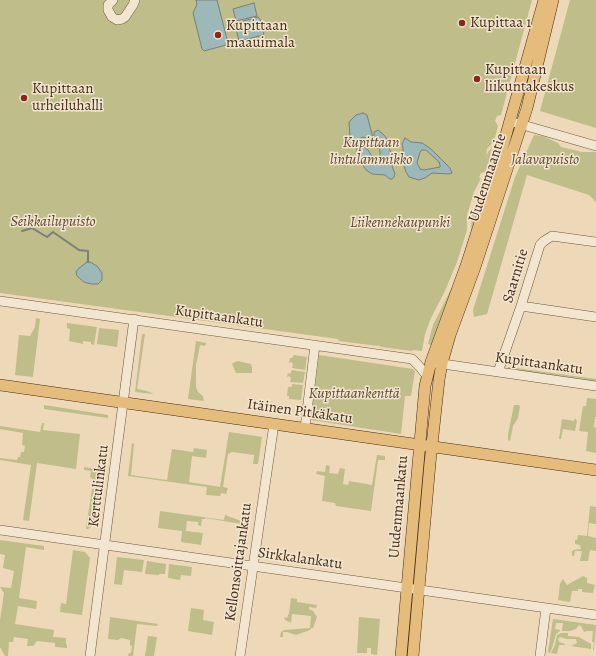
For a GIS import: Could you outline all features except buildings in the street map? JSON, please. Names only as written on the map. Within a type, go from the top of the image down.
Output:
[{"type":"main road","name":"Uudenmaantie","points":[[436,363],[511,122],[544,0]]},
{"type":"main road","name":"Uudenmaantie","points":[[436,363],[450,335],[475,267],[522,125],[553,0]]},
{"type":"main road","name":"Uudenmaankatu","points":[[413,656],[413,589],[419,444],[427,376],[436,363]]},
{"type":"main road","name":"Uudenmaankatu","points":[[401,656],[413,589],[432,446],[439,380],[436,363]]},
{"type":"main road","name":"Itäinen Pitkäkatu","points":[[0,386],[596,470]]},
{"type":"street","points":[[110,2],[108,10],[112,17],[117,20],[122,19],[129,13],[135,0]]},
{"type":"street","points":[[511,122],[596,146]]},
{"type":"street","name":"Saarnitie","points":[[498,372],[521,306],[538,250],[544,241],[552,236],[557,236],[596,242]]},
{"type":"street","name":"Kupittaankatu","points":[[0,301],[412,359],[420,366],[427,376]]},
{"type":"street","points":[[521,306],[596,317]]},
{"type":"street","name":"Kerttulinkatu","points":[[90,656],[106,545],[134,319]]},
{"type":"street","points":[[305,428],[315,346]]},
{"type":"street","name":"Kupittaankatu","points":[[436,363],[596,386]]},
{"type":"street","name":"Kellonsoittajankatu","points":[[240,656],[274,424]]},
{"type":"street","name":"Sirkkalankatu","points":[[0,530],[596,616]]},
{"type":"street","points":[[540,656],[546,608]]},
{"type":"green space","points":[[0,0],[532,0],[501,115],[497,116],[495,121],[498,126],[494,141],[487,149],[486,155],[492,147],[489,161],[485,172],[481,173],[479,178],[481,178],[474,192],[467,215],[467,230],[457,262],[445,291],[431,318],[425,334],[422,351],[381,347],[378,345],[339,341],[338,339],[0,293]]},
{"type":"green space","points":[[570,0],[596,0],[596,128],[540,111]]},
{"type":"green space","name":"Jalavapuisto","points":[[534,135],[543,136],[558,143],[561,147],[582,152],[596,152],[596,202],[589,195],[527,175],[487,314],[474,317],[473,310],[515,177]]},
{"type":"green space","points":[[472,212],[475,213],[473,231],[432,345],[430,345],[428,344],[433,325],[455,281],[471,231]]},
{"type":"green space","points":[[36,318],[40,319],[33,377],[15,375],[19,335],[30,336],[35,327]]},
{"type":"green space","points":[[67,323],[97,327],[94,345],[91,344],[91,342],[83,341],[83,344],[69,341],[70,329],[67,328]]},
{"type":"green space","points":[[99,328],[119,330],[117,347],[97,344]]},
{"type":"green space","points":[[142,334],[145,334],[137,389],[154,394],[135,392]]},
{"type":"green space","points":[[196,341],[206,343],[205,346],[200,345],[196,365],[196,387],[198,392],[203,396],[204,401],[188,399]]},
{"type":"green space","points":[[294,355],[307,357],[305,370],[292,368],[293,364],[291,362],[289,363],[290,358]]},
{"type":"green space","name":"Kupittaankenttä","points":[[319,355],[413,369],[415,371],[411,396],[405,396],[401,434],[311,420]]},
{"type":"green space","points":[[238,361],[251,364],[252,373],[236,373],[232,364]]},
{"type":"green space","points":[[508,367],[596,379],[596,382],[507,369]]},
{"type":"green space","points":[[292,370],[305,372],[303,383],[290,382],[291,378],[289,376],[287,377],[288,373],[290,374]]},
{"type":"green space","points":[[292,384],[303,385],[301,400],[289,399],[289,396],[287,396],[288,387],[291,387]]},
{"type":"green space","points":[[587,398],[596,399],[596,417],[594,427],[596,428],[596,453],[586,451],[588,432],[579,431],[583,406],[586,406]]},
{"type":"green space","points":[[44,405],[108,415],[108,418],[44,409]]},
{"type":"green space","points":[[514,405],[519,405],[520,407],[518,418],[513,426],[510,441],[508,440],[508,434]]},
{"type":"green space","points":[[575,418],[577,421],[575,431],[563,429],[561,439],[559,439],[562,419],[574,421]]},
{"type":"green space","points":[[42,423],[44,423],[43,430],[80,434],[76,469],[37,463],[29,521],[23,520],[31,465],[0,460],[0,458],[17,460],[18,457],[20,457],[21,452],[24,452],[25,446],[22,445],[23,433],[0,429],[0,426],[40,432]]},
{"type":"green space","points":[[229,432],[262,437],[258,464],[253,464],[254,455],[232,452],[228,454],[223,487],[228,488],[226,494],[221,493],[220,496],[206,495],[207,487],[128,476],[132,443],[134,444],[131,475],[167,480],[172,449],[193,452],[194,448],[207,450],[206,458],[192,456],[189,482],[220,487]]},
{"type":"green space","points":[[377,455],[385,456],[385,460],[378,460],[371,511],[336,506],[335,503],[322,501],[325,476],[316,474],[317,471],[325,472],[326,465],[330,466],[329,473],[338,474],[340,468],[345,469],[343,484],[348,485],[349,481],[372,485]]},
{"type":"green space","points":[[84,467],[101,470],[99,488],[92,487],[92,478],[90,477],[91,471],[84,470]]},
{"type":"green space","points":[[92,489],[99,490],[94,524],[86,529]]},
{"type":"green space","points":[[590,506],[596,507],[596,524],[589,523],[588,536],[596,538],[596,551],[590,550],[588,561],[580,561],[582,551],[575,551],[574,556],[572,556],[572,551],[581,549],[580,545],[575,544],[575,540],[577,540],[578,535],[587,536]]},
{"type":"green space","points":[[160,511],[224,520],[225,515],[249,524],[248,532],[241,531],[242,524],[205,518],[202,519],[201,526],[198,525],[198,522],[187,521],[186,531],[203,533],[201,545],[181,542],[182,531],[158,528]]},
{"type":"green space","points":[[0,540],[44,546],[44,550],[26,547],[19,598],[37,601],[36,609],[18,606],[15,624],[54,630],[53,637],[66,638],[67,648],[55,647],[55,643],[37,641],[33,646],[27,646],[28,639],[14,637],[13,642],[9,642],[8,656],[5,656],[0,647],[0,620],[4,593],[0,587],[11,588],[14,571],[3,568],[5,555],[0,554]]},
{"type":"green space","points":[[73,550],[85,552],[90,558],[82,615],[60,612],[61,603],[66,604]]},
{"type":"green space","points":[[117,557],[144,560],[142,572],[124,570],[122,585],[114,584]]},
{"type":"green space","points":[[147,561],[166,564],[165,574],[145,574]]},
{"type":"green space","points":[[169,564],[192,567],[191,576],[181,575],[180,580],[168,578]]},
{"type":"green space","points":[[583,576],[587,578],[587,583],[595,585],[593,593],[582,592],[582,589],[578,589],[578,591],[572,591],[570,602],[558,600],[560,584],[563,579],[567,585]]},
{"type":"green space","points":[[291,598],[297,599],[297,602],[317,605],[316,608],[309,607],[309,609],[313,611],[317,617],[313,628],[310,630],[296,635],[283,632],[283,637],[280,637],[281,632],[284,630],[310,628],[311,616],[292,614],[291,623],[285,620],[284,617],[287,618],[289,613]]},
{"type":"green space","points":[[191,608],[204,610],[203,620],[214,622],[212,635],[188,631]]},
{"type":"green space","points":[[110,617],[158,624],[157,626],[137,624],[133,656],[128,656],[129,653],[131,653],[132,646],[130,645],[130,640],[121,638],[118,640],[108,639]]},
{"type":"green space","points":[[359,617],[380,619],[377,655],[371,654],[371,648],[367,648],[367,653],[357,653]]},
{"type":"green space","points":[[553,619],[596,625],[594,650],[594,642],[592,642],[593,631],[584,632],[579,625],[576,629],[562,631],[563,623],[556,623],[555,629],[560,631],[556,634],[550,653],[548,652]]},
{"type":"green space","points":[[561,633],[568,633],[568,636],[579,637],[591,644],[591,649],[571,646],[577,643],[576,639],[560,637],[558,639],[559,642],[565,645],[559,645],[557,654],[551,653],[555,645],[557,635]]},
{"type":"green space","points":[[148,636],[157,637],[154,656],[145,656]]},
{"type":"water","points":[[196,0],[217,0],[228,43],[226,45],[204,51],[202,49],[193,13],[197,4]]},
{"type":"water","points":[[254,3],[257,16],[236,21],[233,9]]},
{"type":"water","points":[[258,17],[260,19],[264,34],[239,41],[235,25],[236,23]]},
{"type":"water","points":[[363,113],[367,115],[373,138],[362,137],[359,140],[360,144],[368,150],[373,158],[378,158],[380,156],[380,150],[374,143],[374,132],[378,130],[384,135],[387,139],[390,151],[395,156],[396,160],[392,166],[395,174],[392,179],[385,175],[372,174],[366,170],[361,162],[354,142],[350,138],[349,122],[356,115]]},
{"type":"water","points":[[405,138],[411,142],[422,143],[431,149],[450,168],[452,173],[432,173],[419,180],[409,177],[404,166],[402,144]],"holes":[[[422,150],[426,150],[439,162],[440,167],[424,170],[420,169],[417,163],[420,152]]]},
{"type":"water","points":[[87,262],[97,266],[102,273],[102,280],[98,284],[84,282],[77,276],[76,272],[78,269]]},
{"type":"waterway","points":[[22,231],[32,228],[47,237],[53,232],[79,250],[88,251],[88,262]]},
{"type":"place","name":"Kupittaa 1","points":[[462,23]]},
{"type":"place","name":"Kupittaan maauimala","points":[[218,35]]},
{"type":"place","name":"Kupittaan liikuntakeskus","points":[[477,79]]},
{"type":"place","name":"Kupittaan urheiluhalli","points":[[24,98]]},
{"type":"park label","name":"Kupittaan lintulammikko","points":[[371,152]]},
{"type":"park label","name":"Seikkailupuisto","points":[[53,222]]},
{"type":"park label","name":"Liikennekaupunki","points":[[400,223]]}]
